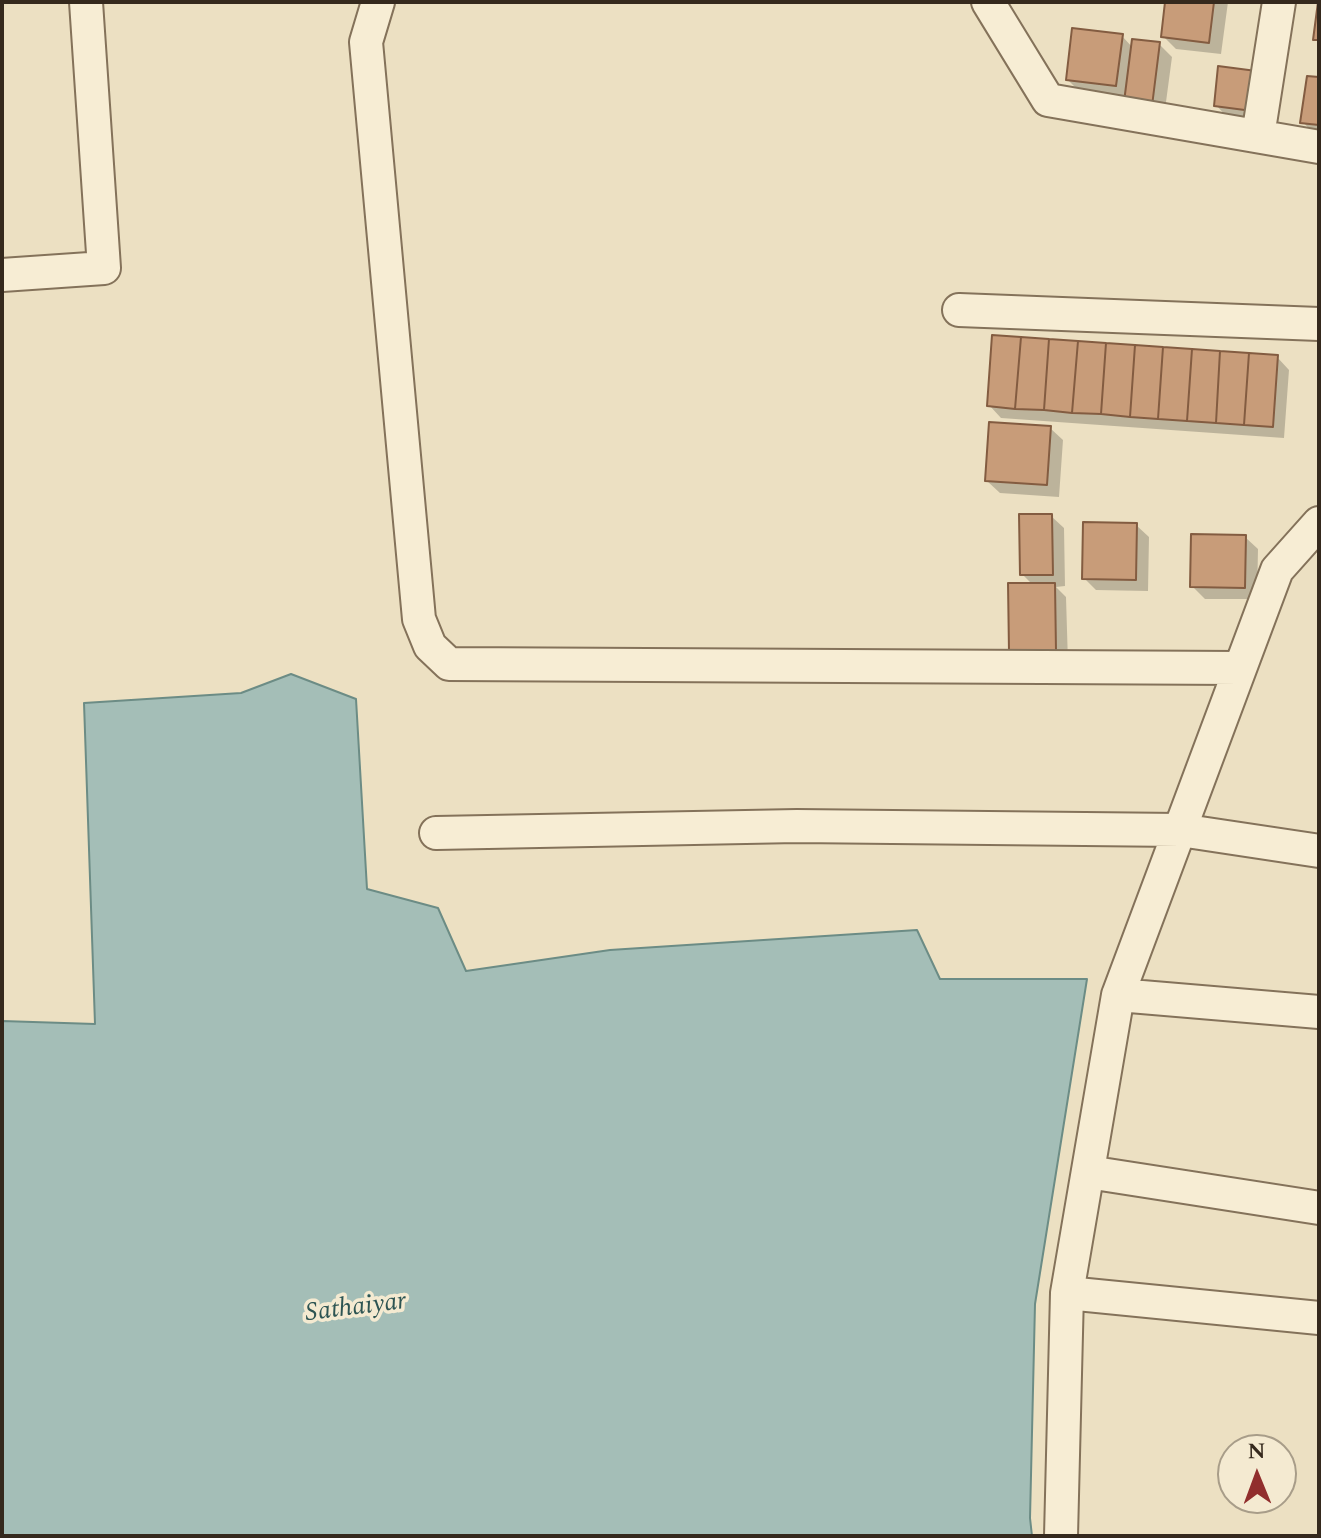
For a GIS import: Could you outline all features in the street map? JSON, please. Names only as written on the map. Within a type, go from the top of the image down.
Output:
[{"type":"street","points":[[2,275],[104,268],[86,2]]},
{"type":"street","points":[[378,2],[366,42],[419,619],[430,646],[449,664],[1240,668]]},
{"type":"street","points":[[988,2],[1048,100],[1319,147]]},
{"type":"street","points":[[1258,136],[1279,2]]},
{"type":"street","points":[[959,310],[1319,324]]},
{"type":"street","points":[[1061,1536],[1067,1293],[1118,995],[1277,570],[1319,523]]},
{"type":"street","points":[[436,833],[797,826],[1180,830],[1319,851]]},
{"type":"street","points":[[1118,995],[1319,1012]]},
{"type":"street","points":[[1088,1172],[1319,1208]]},
{"type":"street","points":[[1067,1293],[1319,1318]]},
{"type":"water","name":"Sathaiyar","points":[[291,674],[356,699],[367,889],[438,908],[466,971],[610,950],[917,930],[940,979],[1087,979],[1035,1304],[1032,1536],[2,1536],[2,1021],[95,1024],[84,703],[241,693]]},
{"type":"building","points":[[1165,2],[1214,2],[1209,43],[1161,37]]},
{"type":"building","points":[[1318,2],[1319,40],[1313,40]]},
{"type":"building","points":[[1072,28],[1123,34],[1116,86],[1066,80]]},
{"type":"building","points":[[1132,39],[1160,42],[1152,106],[1124,102]]},
{"type":"building","points":[[1218,66],[1264,72],[1260,112],[1214,106]]},
{"type":"building","points":[[1307,76],[1319,77],[1319,125],[1300,123]]},
{"type":"building","points":[[992,335],[1021,337],[1015,409],[987,406]]},
{"type":"building","points":[[1021,337],[1049,339],[1044,410],[1015,409]]},
{"type":"building","points":[[1049,339],[1078,341],[1072,413],[1044,410]]},
{"type":"building","points":[[1078,341],[1106,343],[1101,414],[1072,413]]},
{"type":"building","points":[[1106,343],[1135,345],[1130,417],[1101,414]]},
{"type":"building","points":[[1135,345],[1163,347],[1158,419],[1130,417]]},
{"type":"building","points":[[1163,347],[1192,349],[1187,421],[1158,419]]},
{"type":"building","points":[[1192,349],[1220,351],[1216,423],[1187,421]]},
{"type":"building","points":[[1220,351],[1249,353],[1244,425],[1216,423]]},
{"type":"building","points":[[1249,353],[1278,355],[1273,427],[1244,425]]},
{"type":"building","points":[[989,422],[1051,426],[1047,485],[985,481]]},
{"type":"building","points":[[1019,514],[1052,514],[1053,575],[1020,575]]},
{"type":"building","points":[[1083,522],[1137,523],[1136,580],[1082,579]]},
{"type":"building","points":[[1191,534],[1246,535],[1245,588],[1190,587]]},
{"type":"building","points":[[1008,583],[1055,583],[1056,651],[1009,652]]}]
